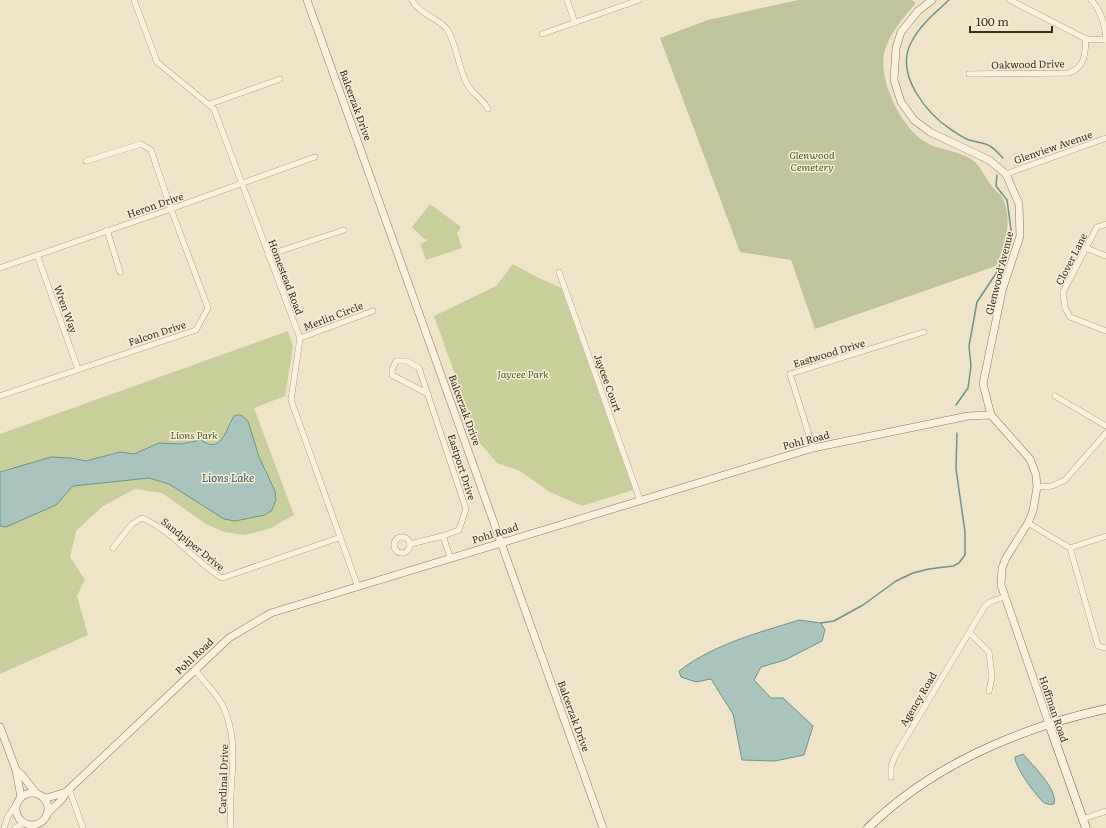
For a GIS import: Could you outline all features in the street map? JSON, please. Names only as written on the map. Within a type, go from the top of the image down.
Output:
[{"type":"main road","points":[[868,828],[913,791],[955,764],[1003,741],[1049,724],[1106,709]]},
{"type":"main road","name":"Hoffman Road","points":[[1049,724],[1086,828]]},
{"type":"street","name":"Homestead Road","points":[[134,0],[157,62],[210,104],[214,109],[300,338],[291,400],[358,587]]},
{"type":"street","name":"Balcerzak Drive","points":[[307,0],[603,828]]},
{"type":"street","points":[[412,0],[415,6],[446,28],[467,85],[486,103],[488,110]]},
{"type":"street","points":[[567,0],[575,23]]},
{"type":"street","points":[[542,34],[639,0]]},
{"type":"street","name":"Glenwood Avenue","points":[[932,0],[918,11],[900,32],[896,48],[894,80],[901,102],[914,120],[930,132],[989,160],[1006,174],[1019,204],[1020,236],[1002,291],[983,384],[991,415],[1030,459],[1036,474],[1037,486]]},
{"type":"street","points":[[1010,0],[1086,39],[1106,40],[1102,18],[1099,10],[1091,0]]},
{"type":"street","name":"Oakwood Drive","points":[[969,74],[1069,73],[1077,70],[1085,58],[1086,39]]},
{"type":"street","points":[[210,104],[280,79]]},
{"type":"street","name":"Glenview Avenue","points":[[1006,174],[1106,138]]},
{"type":"street","name":"Falcon Drive","points":[[0,396],[78,368],[196,330],[208,308],[171,209],[152,150],[141,144],[86,161]]},
{"type":"street","name":"Heron Drive","points":[[0,268],[315,157]]},
{"type":"street","name":"Clover Lane","points":[[1106,224],[1097,227],[1063,292],[1065,308],[1070,317],[1106,331]]},
{"type":"street","points":[[107,230],[120,272]]},
{"type":"street","points":[[268,255],[344,230]]},
{"type":"street","points":[[1086,248],[1106,256]]},
{"type":"street","name":"Wren Way","points":[[37,255],[78,368]]},
{"type":"street","name":"Jaycee Court","points":[[559,272],[640,500]]},
{"type":"street","name":"Merlin Circle","points":[[300,338],[373,310]]},
{"type":"street","name":"Eastwood Drive","points":[[813,448],[790,374],[924,332]]},
{"type":"street","name":"Eastport Drive","points":[[410,544],[443,536],[459,530],[466,509],[428,394],[419,368],[407,362],[396,361],[392,370],[392,375],[428,394]]},
{"type":"street","points":[[1055,396],[1106,426]]},
{"type":"street","name":"Pohl Road","points":[[47,814],[51,808],[64,798],[68,791],[229,638],[271,613],[450,557],[813,448],[968,416],[991,415]]},
{"type":"street","points":[[1004,597],[1001,585],[1004,563],[1028,523],[1033,511],[1037,486],[1052,486],[1065,480],[1106,433]]},
{"type":"street","name":"Sandpiper Drive","points":[[113,548],[132,524],[142,518],[153,523],[207,569],[222,578],[341,537]]},
{"type":"street","points":[[1028,523],[1070,548],[1098,646],[1106,648]]},
{"type":"street","points":[[443,536],[450,557]]},
{"type":"street","points":[[1070,548],[1106,536]]},
{"type":"street","name":"Agency Road","points":[[891,777],[891,767],[895,756],[985,606],[990,602],[1004,597]]},
{"type":"street","name":"Hoffman Road","points":[[1004,597],[1049,724]]},
{"type":"street","points":[[970,632],[990,652],[992,677],[988,691]]},
{"type":"street","name":"Cardinal Drive","points":[[195,669],[222,704],[232,732],[234,753],[230,797],[231,828]]},
{"type":"street","points":[[0,727],[16,770],[21,797]]},
{"type":"street","points":[[16,770],[47,803],[47,814],[40,825],[16,828]]},
{"type":"street","points":[[68,791],[82,828]]},
{"type":"street","name":"Pohl Road","points":[[38,794],[47,798],[68,791]]},
{"type":"street","points":[[4,828],[8,816],[21,797],[31,793],[38,794]]},
{"type":"street","points":[[16,805],[17,816],[29,826]]},
{"type":"street","points":[[1083,819],[1106,811]]},
{"type":"green space","name":"Glenwood Cemetery","points":[[798,0],[912,0],[916,3],[897,27],[886,47],[883,65],[888,90],[900,115],[916,135],[931,145],[958,153],[976,163],[992,187],[1002,197],[1006,208],[1008,225],[1005,241],[996,266],[815,329],[791,260],[740,252],[660,38],[708,20]]},
{"type":"green space","points":[[430,204],[461,227],[457,233],[462,248],[426,260],[420,244],[428,240],[424,239],[412,227]]},
{"type":"green space","name":"Jaycee Park","points":[[513,264],[561,288],[633,490],[582,506],[550,492],[520,471],[497,463],[479,442],[434,316],[496,286]]},
{"type":"green space","name":"Lions Park","points":[[288,331],[293,347],[285,396],[254,408],[294,515],[269,529],[245,535],[224,532],[206,524],[162,493],[135,489],[103,506],[76,531],[70,557],[85,580],[77,596],[88,635],[0,674],[0,434]]},
{"type":"water","name":"Lions Lake","points":[[235,415],[241,415],[248,421],[259,457],[275,491],[276,500],[272,510],[265,515],[235,521],[224,519],[169,484],[149,478],[73,486],[56,505],[6,527],[0,526],[0,472],[51,457],[71,458],[86,461],[120,452],[134,454],[159,443],[181,444],[201,440],[208,444],[214,444],[223,438]]},
{"type":"water","points":[[799,620],[821,623],[825,630],[822,641],[785,660],[761,667],[754,680],[771,698],[783,698],[813,726],[804,755],[775,761],[742,760],[733,714],[711,679],[696,682],[681,677],[679,671],[707,653],[722,646]]},
{"type":"water","points":[[1023,754],[1049,785],[1054,798],[1054,804],[1048,804],[1042,801],[1021,773],[1015,757]]},
{"type":"waterway","points":[[949,0],[924,24],[912,41],[907,54],[907,67],[910,79],[924,104],[943,124],[971,141],[990,146],[1003,158]]},
{"type":"waterway","points":[[956,405],[968,388],[971,366],[969,346],[977,302],[997,272],[1008,245],[1011,230],[1007,200],[996,186],[997,175]]},
{"type":"waterway","points":[[821,623],[834,621],[863,605],[896,581],[913,573],[953,566],[959,563],[965,555],[965,532],[956,469],[957,433]]}]
